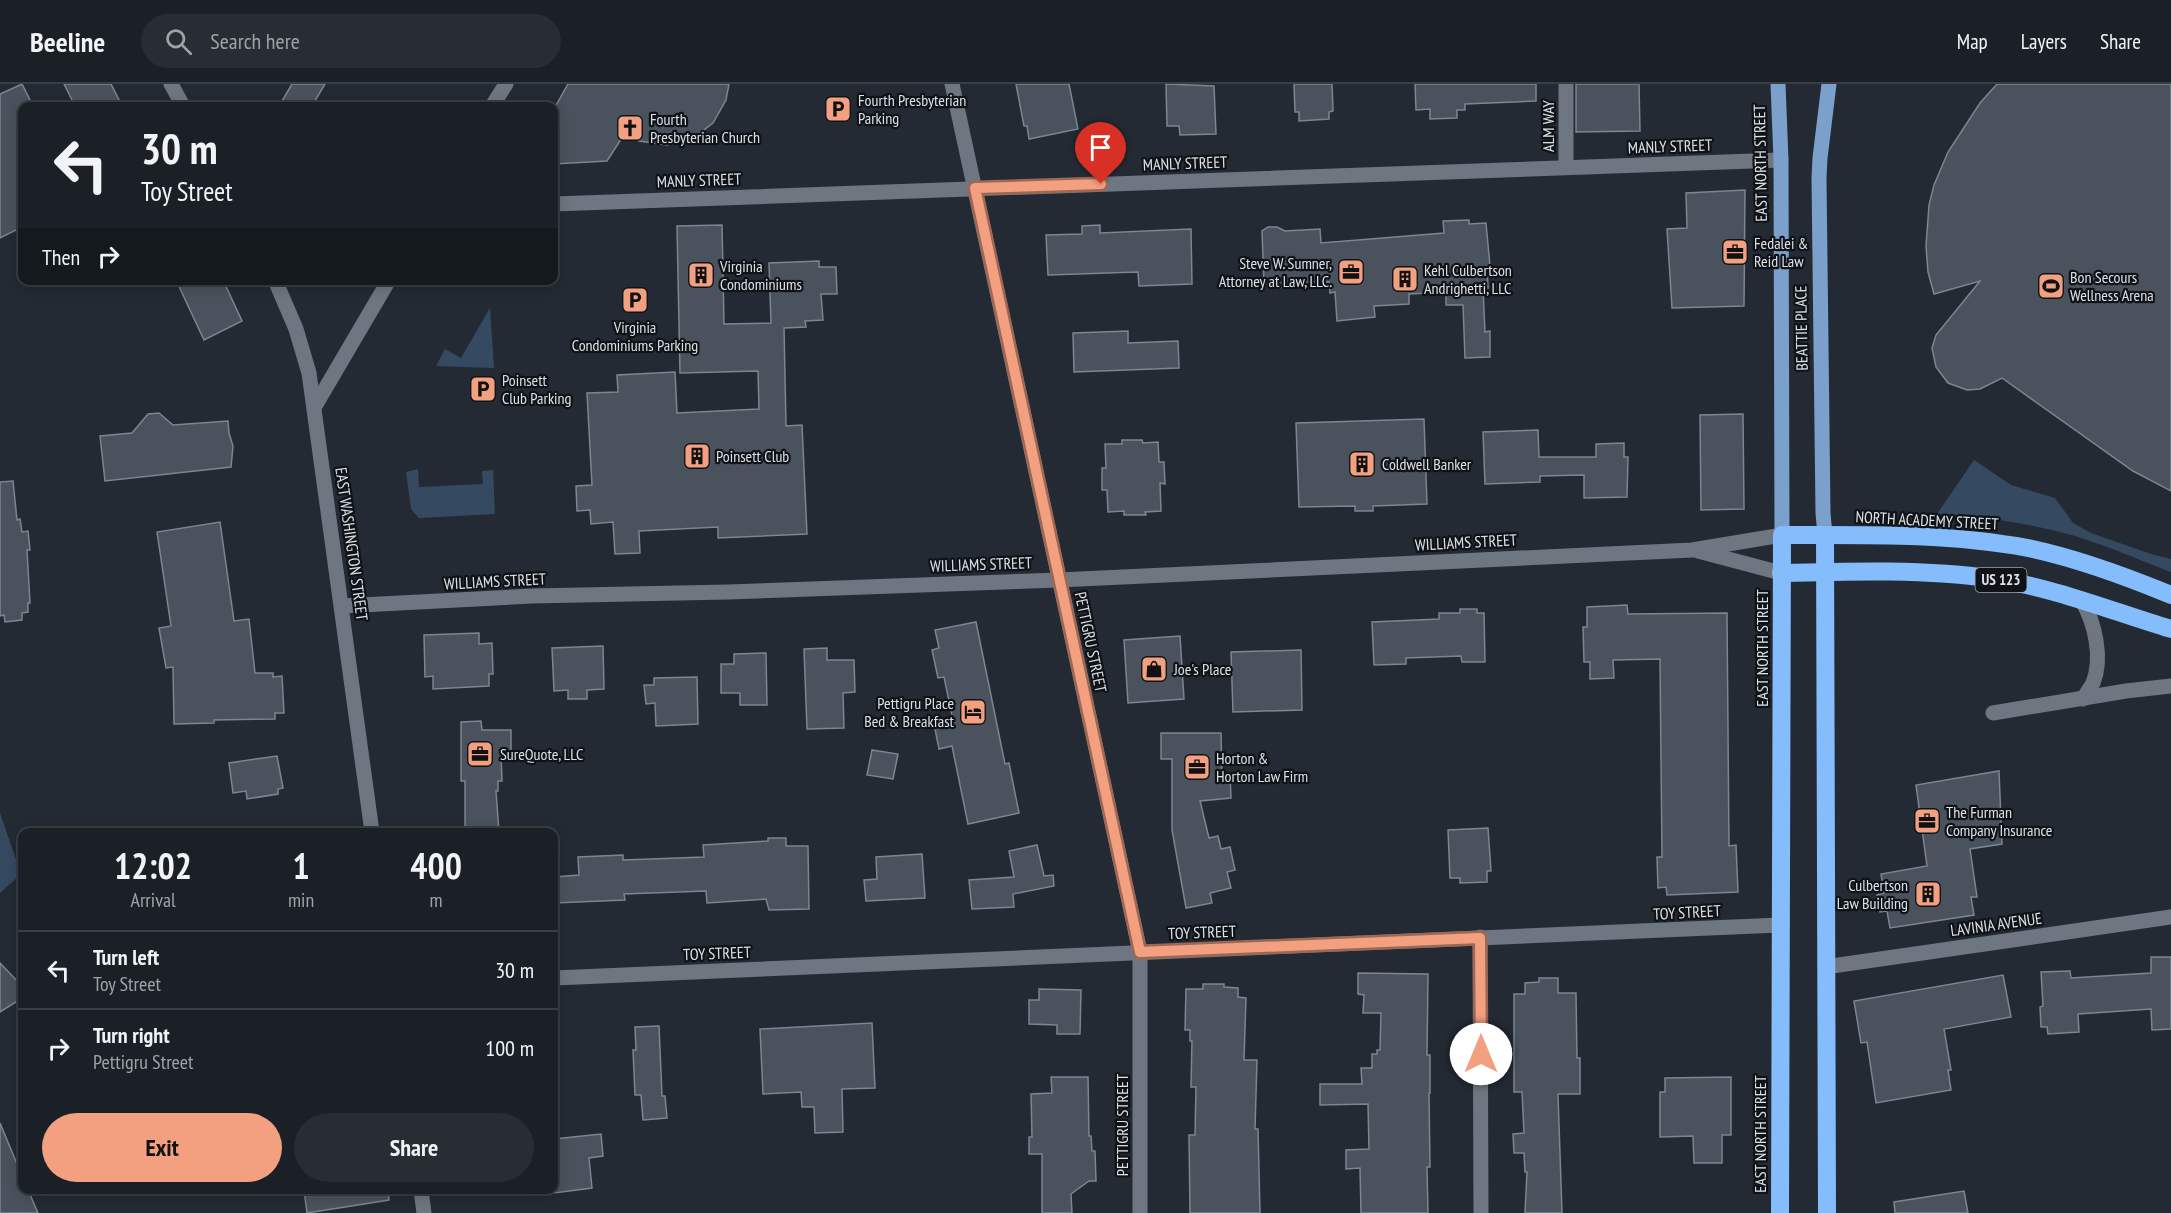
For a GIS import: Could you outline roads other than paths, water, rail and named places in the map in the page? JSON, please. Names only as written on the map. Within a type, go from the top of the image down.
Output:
[{"type":"highway","name":"NORTH ACADEMY STREET","points":[[1782,535],[1927,537],[2001,544],[2057,555],[2171,595]]},
{"type":"highway","name":"EAST NORTH STREET","points":[[1780,1213],[1782,535]]},
{"type":"highway","name":"BEATTIE PLACE","points":[[1825,535],[1825,572]]},
{"type":"highway","points":[[1825,572],[1827,1213]]},
{"type":"highway","name":"US 123","points":[[1781,573],[1965,576],[1998,580],[2082,601],[2171,630]]},
{"type":"main road","name":"EAST NORTH STREET","points":[[1778,84],[1781,160],[1782,535]]},
{"type":"main road","name":"BEATTIE PLACE","points":[[1825,535],[1819,178],[1829,84]]},
{"type":"street","points":[[171,84],[181,102]]},
{"type":"street","points":[[495,102],[506,84]]},
{"type":"street","name":"PETTIGRU STREET","points":[[952,84],[1140,952],[1140,1213]]},
{"type":"street","name":"ALM WAY","points":[[1566,84],[1566,167]]},
{"type":"street","name":"MANLY STREET","points":[[558,204],[1781,160]]},
{"type":"street","name":"EAST WASHINGTON STREET","points":[[277,285],[307,361],[315,406],[371,828]]},
{"type":"street","points":[[315,406],[386,285]]},
{"type":"street","name":"WILLIAMS STREET","points":[[342,606],[532,596],[728,592],[1059,580],[1692,550],[1782,535]]},
{"type":"street","name":"WILLIAMS STREET","points":[[1692,550],[1781,573]]},
{"type":"street","points":[[2082,601],[2088,612],[2096,639],[2097,663],[2093,682],[2083,699]]},
{"type":"street","points":[[1994,713],[2171,686]]},
{"type":"street","name":"LAVINIA AVENUE","points":[[1825,967],[2171,917]]},
{"type":"street","name":"TOY STREET","points":[[558,978],[1780,925]]},
{"type":"street","points":[[1480,938],[1481,1213]]},
{"type":"street","points":[[422,1194],[424,1213]]},
{"type":"place","name":"Fourth Presbyterian Parking","points":[[838,109]]},
{"type":"place","name":"Fourth Presbyterian Church","points":[[630,128]]},
{"type":"place","name":"Fedalei & Reid Law","points":[[1735,252]]},
{"type":"place","name":"Steve W. Sumner, Attorney at Law, LLC.","points":[[1351,272]]},
{"type":"place","name":"Virginia Condominiums","points":[[701,275]]},
{"type":"place","name":"Kehl Culbertson Andrighetti, LLC","points":[[1405,279]]},
{"type":"place","name":"Bon Secours Wellness Arena","points":[[2051,286]]},
{"type":"place","name":"Virginia Condominiums Parking","points":[[635,300]]},
{"type":"place","name":"Poinsett Club Parking","points":[[483,389]]},
{"type":"place","name":"Poinsett Club","points":[[697,456]]},
{"type":"place","name":"Coldwell Banker","points":[[1362,464]]},
{"type":"place","name":"Joe's Place","points":[[1154,669]]},
{"type":"place","name":"Pettigru Place Bed & Breakfast","points":[[973,712]]},
{"type":"place","name":"SureQuote, LLC","points":[[480,754]]},
{"type":"place","name":"Horton & Horton Law Firm","points":[[1197,767]]},
{"type":"place","name":"The Furman Company Insurance","points":[[1927,821]]},
{"type":"place","name":"Culbertson Law Building","points":[[1928,894]]}]
